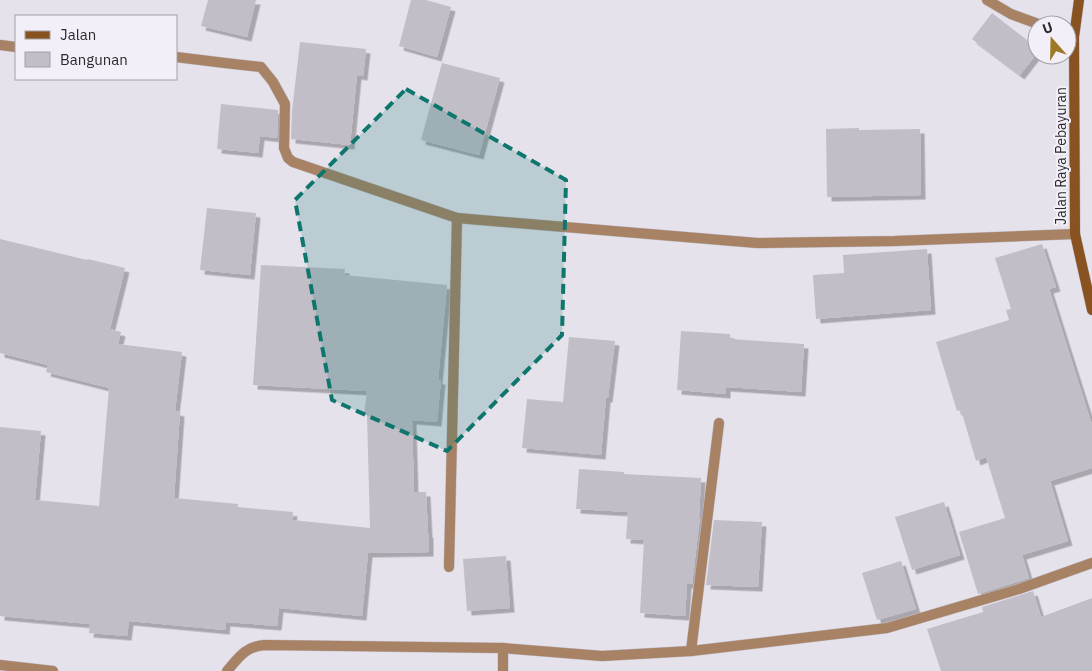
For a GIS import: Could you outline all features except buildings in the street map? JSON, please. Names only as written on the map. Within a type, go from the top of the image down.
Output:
[{"type":"main road","name":"Jalan Raya Pebayuran","points":[[1076,15],[1080,0]]},
{"type":"main road","name":"Jalan Raya Pebayuran","points":[[1071,65],[1075,234],[1092,310]]},
{"type":"street","points":[[987,0],[1011,14],[1027,20]]},
{"type":"street","points":[[0,45],[15,47]]},
{"type":"street","points":[[178,56],[225,64],[261,67],[273,82],[285,104],[284,148],[288,158],[293,162],[456,218],[757,244],[1075,234]]},
{"type":"street","points":[[449,566],[456,218]]},
{"type":"street","points":[[691,651],[719,423]]},
{"type":"street","points":[[227,671],[245,651],[254,646],[264,645],[503,648],[602,656],[691,651],[886,628],[1019,589],[1092,562]]},
{"type":"street","points":[[503,648],[503,671]]},
{"type":"street","points":[[0,665],[53,671]]},
{"type":"highlighted area","points":[[406,89],[566,180],[562,335],[447,451],[332,400],[295,200]]}]
